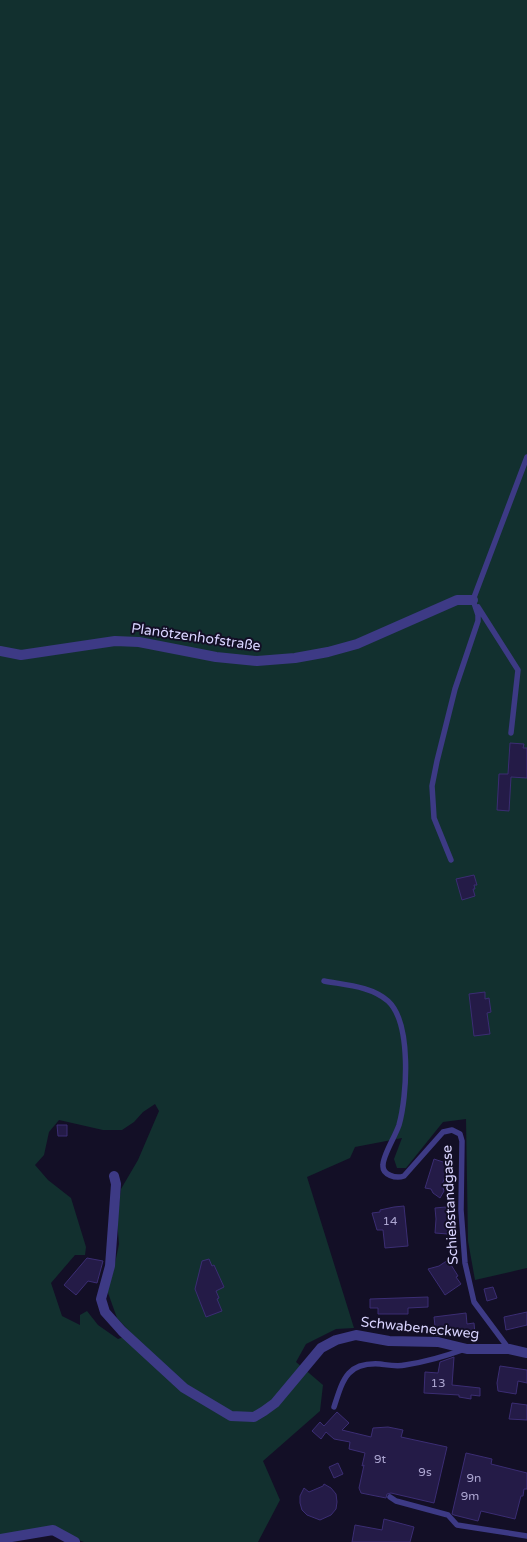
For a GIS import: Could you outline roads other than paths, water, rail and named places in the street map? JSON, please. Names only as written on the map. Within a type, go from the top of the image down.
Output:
[{"type":"street","name":"Planötzenhofstraße","points":[[0,651],[21,654],[115,641],[138,642],[216,657],[257,661],[295,658],[328,652],[357,644],[457,600],[473,600]]},
{"type":"street","name":"Schwabeneckweg","points":[[114,1176],[116,1184],[110,1266],[101,1299],[105,1312],[184,1388],[231,1416],[254,1417],[264,1411],[275,1403],[321,1348],[336,1340],[356,1335],[389,1341],[445,1343],[467,1349],[509,1349]]},
{"type":"street","points":[[509,1349],[527,1353]]},
{"type":"street","points":[[0,1539],[53,1530],[76,1542]]},
{"type":"lane","points":[[451,860],[434,818],[432,786],[455,689],[478,621],[478,615],[473,600],[527,457]]},
{"type":"lane","points":[[473,600],[518,670],[510,733]]},
{"type":"lane","name":"Schießstandgasse","points":[[324,981],[368,990],[380,996],[392,1006],[399,1020],[403,1034],[406,1064],[404,1099],[399,1126],[383,1163],[384,1170],[393,1176],[400,1178],[404,1176],[443,1132],[455,1130],[460,1134],[462,1141],[462,1210],[465,1263],[474,1302],[509,1349]]},
{"type":"lane","points":[[334,1407],[342,1383],[354,1368],[367,1363],[403,1366],[450,1355],[467,1349]]},
{"type":"lane","points":[[390,1497],[396,1501],[448,1515],[457,1525],[527,1536]]}]
